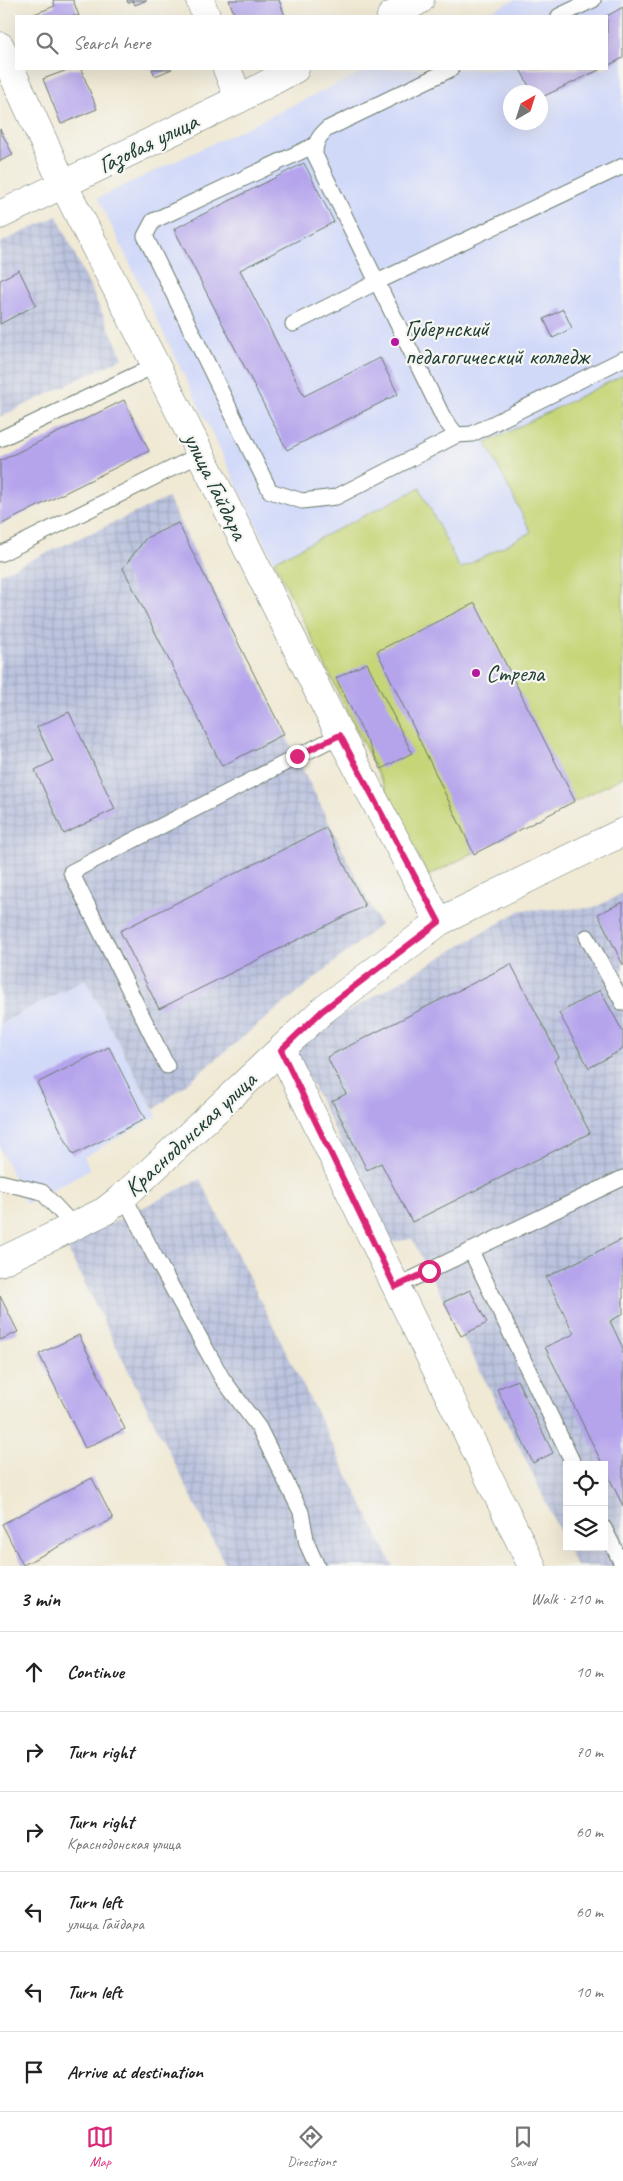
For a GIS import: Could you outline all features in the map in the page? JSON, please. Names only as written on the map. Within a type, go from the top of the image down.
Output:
[{"type":"street","points":[[200,0],[206,15]]},
{"type":"street","points":[[393,15],[420,0]]},
{"type":"street","name":"улица Гайдара","points":[[0,46],[63,184],[201,454],[340,735],[439,922]]},
{"type":"street","points":[[227,70],[239,100]]},
{"type":"street","name":"Газовая улица","points":[[0,215],[239,100],[293,70]]},
{"type":"street","name":"Краснодонская улица","points":[[0,1262],[105,1212],[322,1011],[439,922],[623,832]]},
{"type":"street","points":[[281,1050],[532,1566]]},
{"type":"lane","points":[[561,15],[593,0]]},
{"type":"lane","points":[[449,70],[327,129],[319,136],[315,145],[315,155],[444,419],[457,435]]},
{"type":"lane","points":[[315,145],[153,221],[145,236],[270,491],[302,501],[336,497],[457,435],[472,434],[623,359]]},
{"type":"lane","points":[[293,324],[377,282],[623,166]]},
{"type":"lane","points":[[0,438],[156,365]]},
{"type":"lane","points":[[0,554],[201,454]]},
{"type":"lane","points":[[167,1066],[71,872],[340,735]]},
{"type":"lane","points":[[587,937],[623,1003]]},
{"type":"lane","points":[[395,1287],[623,1178]]},
{"type":"lane","points":[[0,1182],[42,1192],[74,1226]]},
{"type":"lane","points":[[124,1196],[154,1255],[222,1378],[259,1428],[302,1512],[307,1544],[317,1566]]},
{"type":"lane","points":[[471,1251],[572,1461]]},
{"type":"lane","points":[[608,1536],[623,1566]]},
{"type":"shaded area","name":"Губернский педагогический колледж","points":[[514,0],[623,0],[623,486],[460,569],[419,488],[274,561],[98,198],[367,70],[608,70],[608,15],[482,15]]},
{"type":"shaded area","points":[[57,216],[123,358],[0,417],[0,243]]},
{"type":"shaded area","points":[[168,498],[380,925],[154,1110],[85,979],[0,1024],[0,574]]},
{"type":"shaded area","points":[[623,893],[623,1566],[576,1566],[569,1551],[608,1551],[608,1461],[563,1461],[563,1539],[524,1456],[412,1239],[391,1242],[292,1045],[521,910],[594,908]]},
{"type":"shaded area","points":[[85,979],[157,1116],[84,1157],[90,1169],[26,1204],[0,1148],[0,1024]]},
{"type":"shaded area","points":[[200,1179],[393,1566],[226,1566],[66,1246]]},
{"type":"green space","name":"Стрела","points":[[623,375],[623,777],[428,876],[274,561],[420,488],[460,569],[531,532],[486,443]]},
{"type":"building","points":[[53,0],[73,0],[79,15],[32,15],[55,6]]},
{"type":"building","points":[[127,0],[147,0],[135,5],[133,1],[128,3]]},
{"type":"building","points":[[229,0],[279,0],[285,15],[235,15]]},
{"type":"building","points":[[623,7],[623,58],[608,66],[608,15]]},
{"type":"building","points":[[67,70],[81,70],[97,109],[61,124],[43,79]]},
{"type":"building","points":[[152,70],[170,70],[155,76]]},
{"type":"building","points":[[521,70],[599,70],[548,94],[548,85],[528,85]]},
{"type":"building","points":[[0,129],[13,155],[0,161]]},
{"type":"building","points":[[304,163],[334,222],[240,270],[304,396],[380,358],[398,394],[287,450],[174,229]]},
{"type":"building","points":[[19,270],[36,305],[0,324],[0,280]]},
{"type":"building","points":[[563,309],[572,328],[553,338],[544,319]]},
{"type":"building","points":[[124,400],[149,451],[0,525],[0,461]]},
{"type":"building","points":[[178,523],[284,734],[222,766],[123,568],[146,538]]},
{"type":"building","points":[[475,603],[575,801],[474,854],[377,651]]},
{"type":"building","points":[[367,663],[412,753],[381,769],[336,678]]},
{"type":"building","points":[[69,712],[115,809],[64,834],[35,770],[53,761],[37,727]]},
{"type":"building","points":[[326,828],[365,906],[159,1009],[120,931]]},
{"type":"building","points":[[623,902],[623,965],[598,914]]},
{"type":"building","points":[[511,964],[559,1057],[554,1061],[590,1133],[412,1222],[381,1163],[367,1170],[332,1101],[346,1094],[327,1057]]},
{"type":"building","points":[[600,990],[623,1032],[623,1049],[589,1068],[559,1013]]},
{"type":"building","points":[[109,1047],[145,1119],[73,1155],[37,1083]]},
{"type":"building","points":[[623,1239],[623,1314],[610,1321],[623,1348],[623,1506],[608,1475],[608,1461],[601,1461],[545,1347],[574,1334],[546,1277]]},
{"type":"building","points":[[470,1290],[487,1323],[461,1336],[444,1302]]},
{"type":"building","points":[[0,1296],[18,1332],[0,1340]]},
{"type":"building","points":[[79,1335],[125,1429],[85,1448],[39,1354]]},
{"type":"building","points":[[517,1380],[553,1453],[533,1463],[497,1389]]},
{"type":"building","points":[[92,1478],[113,1519],[23,1565],[2,1524]]},
{"type":"place","name":"Губернский педагогический колледж","points":[[395,342]]},
{"type":"place","name":"Стрела","points":[[476,673]]},
{"type":"route","points":[[297,756],[340,735],[439,922],[322,1011],[281,1050],[395,1287],[429,1271]]}]
